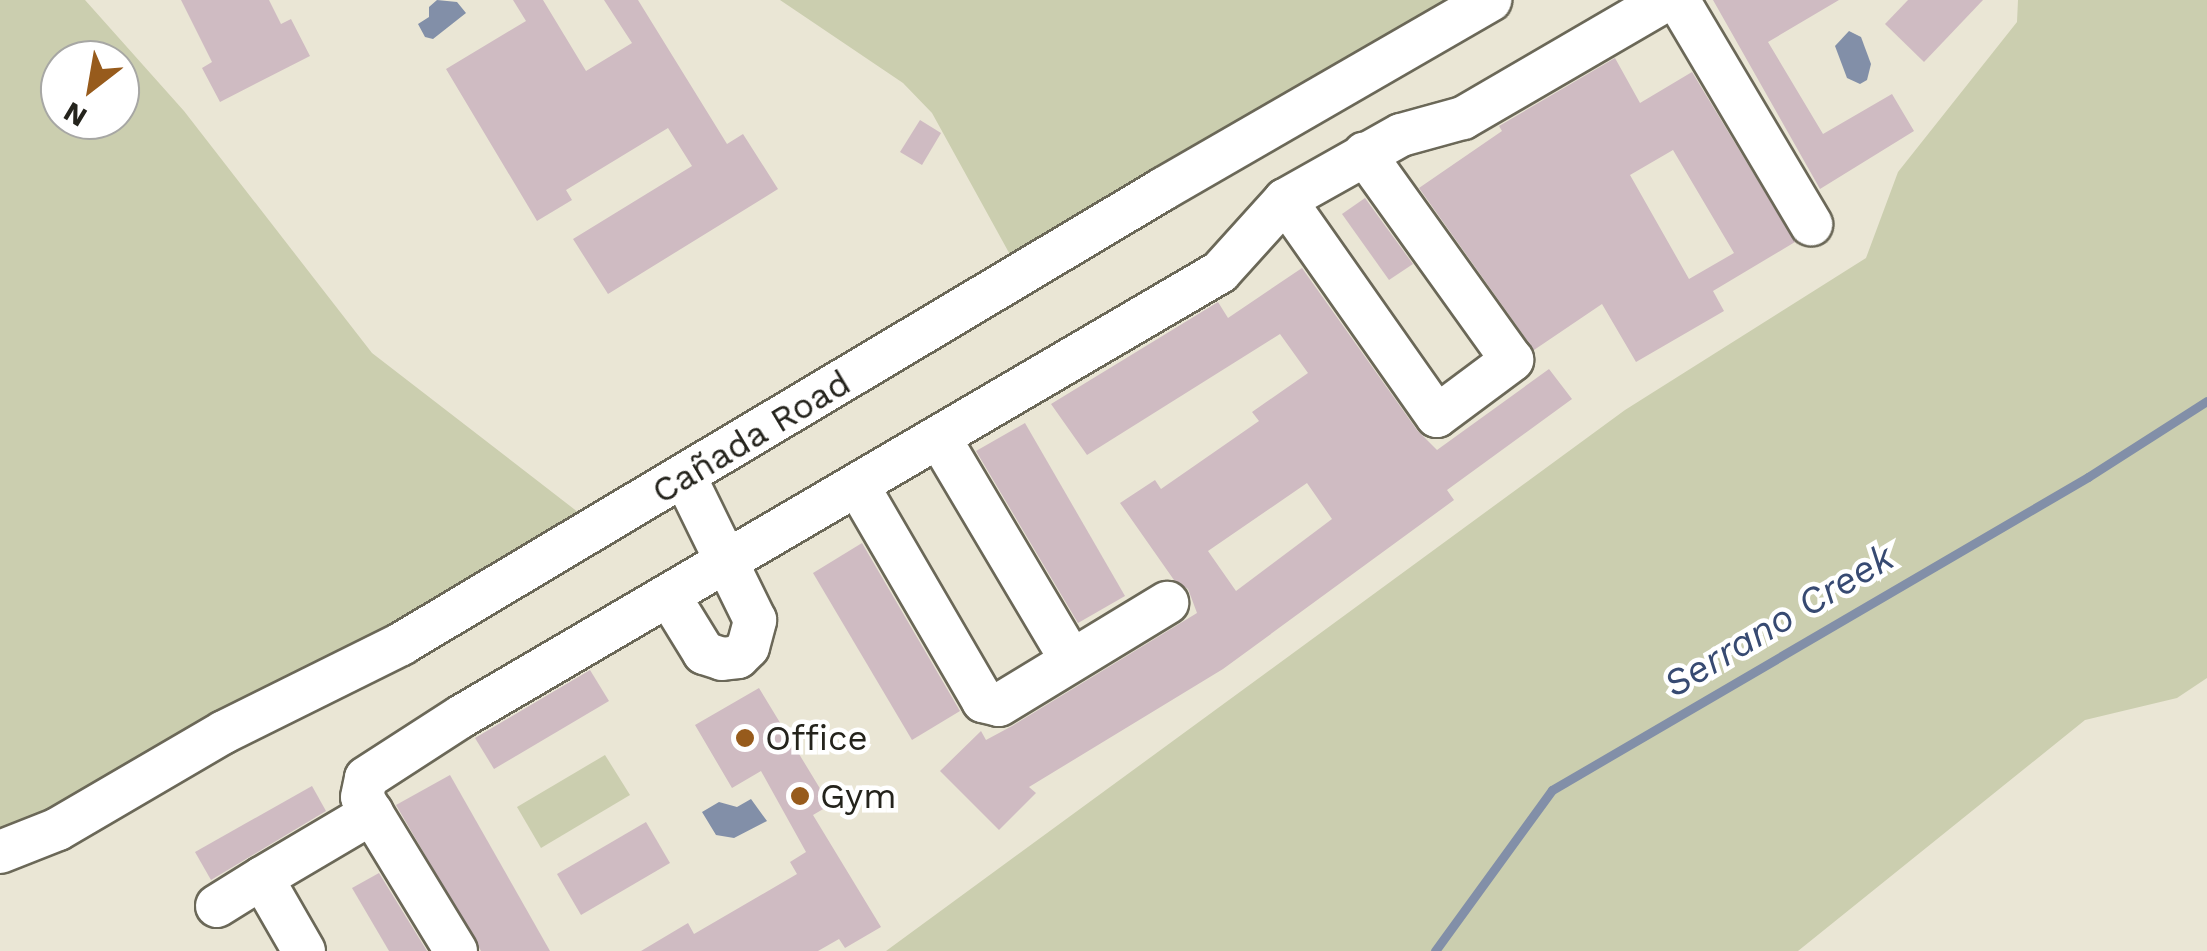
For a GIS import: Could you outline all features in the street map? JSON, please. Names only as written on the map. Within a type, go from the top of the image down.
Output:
[{"type":"street","name":"Cañada Road","points":[[0,852],[58,829],[224,732],[401,644],[1163,189],[1490,0]]},
{"type":"street","points":[[456,951],[362,798],[366,778],[462,716],[1220,272],[1285,200],[1401,135],[1463,118],[1666,0]]},
{"type":"street","points":[[1678,0],[1812,224]]},
{"type":"street","points":[[1285,200],[1437,416],[1512,360],[1364,153]]},
{"type":"street","points":[[940,439],[1071,660]]},
{"type":"street","points":[[669,596],[704,653],[722,660],[738,657],[754,634],[754,620],[684,477]]},
{"type":"street","points":[[858,486],[983,701],[999,705],[1167,603]]},
{"type":"street","points":[[217,906],[372,813]]},
{"type":"street","points":[[262,878],[304,951]]},
{"type":"green space","points":[[0,0],[85,0],[121,40],[40,40],[40,140],[140,140],[140,62],[184,111],[372,353],[583,516],[459,594],[0,833]]},
{"type":"green space","points":[[780,0],[1448,0],[1013,260],[932,113],[903,83]]},
{"type":"green space","points":[[2018,0],[2207,0],[2207,678],[2177,698],[2085,720],[1798,951],[886,951],[1625,410],[1866,258],[1898,172],[2017,22]]},
{"type":"green space","points":[[605,755],[630,795],[541,848],[517,807]]},
{"type":"water","points":[[437,0],[457,2],[466,13],[433,39],[425,37],[418,24],[429,17],[429,7]]},
{"type":"water","points":[[1849,31],[1861,37],[1871,64],[1867,80],[1860,84],[1847,78],[1835,46]]},
{"type":"water","points":[[751,799],[767,821],[734,838],[716,835],[702,812],[719,802],[737,807]]},
{"type":"building","points":[[181,0],[269,0],[281,24],[291,19],[310,56],[220,102],[202,68],[212,62]]},
{"type":"building","points":[[513,0],[543,0],[586,71],[632,43],[604,0],[638,0],[727,144],[743,134],[778,189],[608,294],[573,239],[692,166],[668,128],[566,190],[572,200],[537,221],[446,69],[526,21]]},
{"type":"building","points":[[1713,0],[1839,0],[1768,42],[1823,134],[1892,94],[1914,131],[1820,189]]},
{"type":"building","points":[[1908,0],[1983,0],[1924,62],[1885,24]]},
{"type":"building","points":[[1615,58],[1640,103],[1692,72],[1795,242],[1713,291],[1724,311],[1636,362],[1602,304],[1534,350],[1419,188],[1502,131],[1499,126]],"holes":[[[1673,150],[1734,253],[1689,279],[1630,175]]]},
{"type":"building","points":[[920,120],[941,133],[922,165],[900,152]]},
{"type":"building","points":[[1365,198],[1413,264],[1389,280],[1342,214]]},
{"type":"building","points":[[1302,268],[1417,430],[1437,450],[1549,369],[1572,399],[1447,490],[1454,500],[1223,669],[1029,787],[1036,793],[999,830],[940,771],[981,731],[986,740],[1012,726],[1197,613],[1188,589],[1174,580],[1120,503],[1155,480],[1161,489],[1259,421],[1252,412],[1308,373],[1280,334],[1087,455],[1051,404],[1218,302],[1228,318]],"holes":[[[1307,483],[1332,519],[1236,591],[1208,551]]]},
{"type":"building","points":[[1025,423],[1125,596],[1078,623],[976,451]]},
{"type":"building","points":[[862,543],[960,711],[912,740],[813,573]]},
{"type":"building","points":[[590,670],[609,701],[494,769],[475,738]]},
{"type":"building","points":[[759,688],[830,805],[813,815],[881,927],[845,948],[839,939],[818,951],[641,951],[688,923],[694,934],[797,874],[790,862],[806,852],[761,771],[732,788],[695,725]]},
{"type":"building","points":[[450,775],[550,951],[481,951],[396,805]]},
{"type":"building","points":[[312,786],[326,811],[211,880],[195,852]]},
{"type":"building","points":[[646,822],[670,863],[581,915],[557,874]]},
{"type":"building","points":[[379,873],[427,951],[389,951],[352,888]]},
{"type":"waterway","name":"Serrano Creek","points":[[1435,951],[1552,790],[2088,477],[2207,401]]},
{"type":"place","name":"Office","points":[[745,738]]},
{"type":"place","name":"Gym","points":[[800,796]]}]
